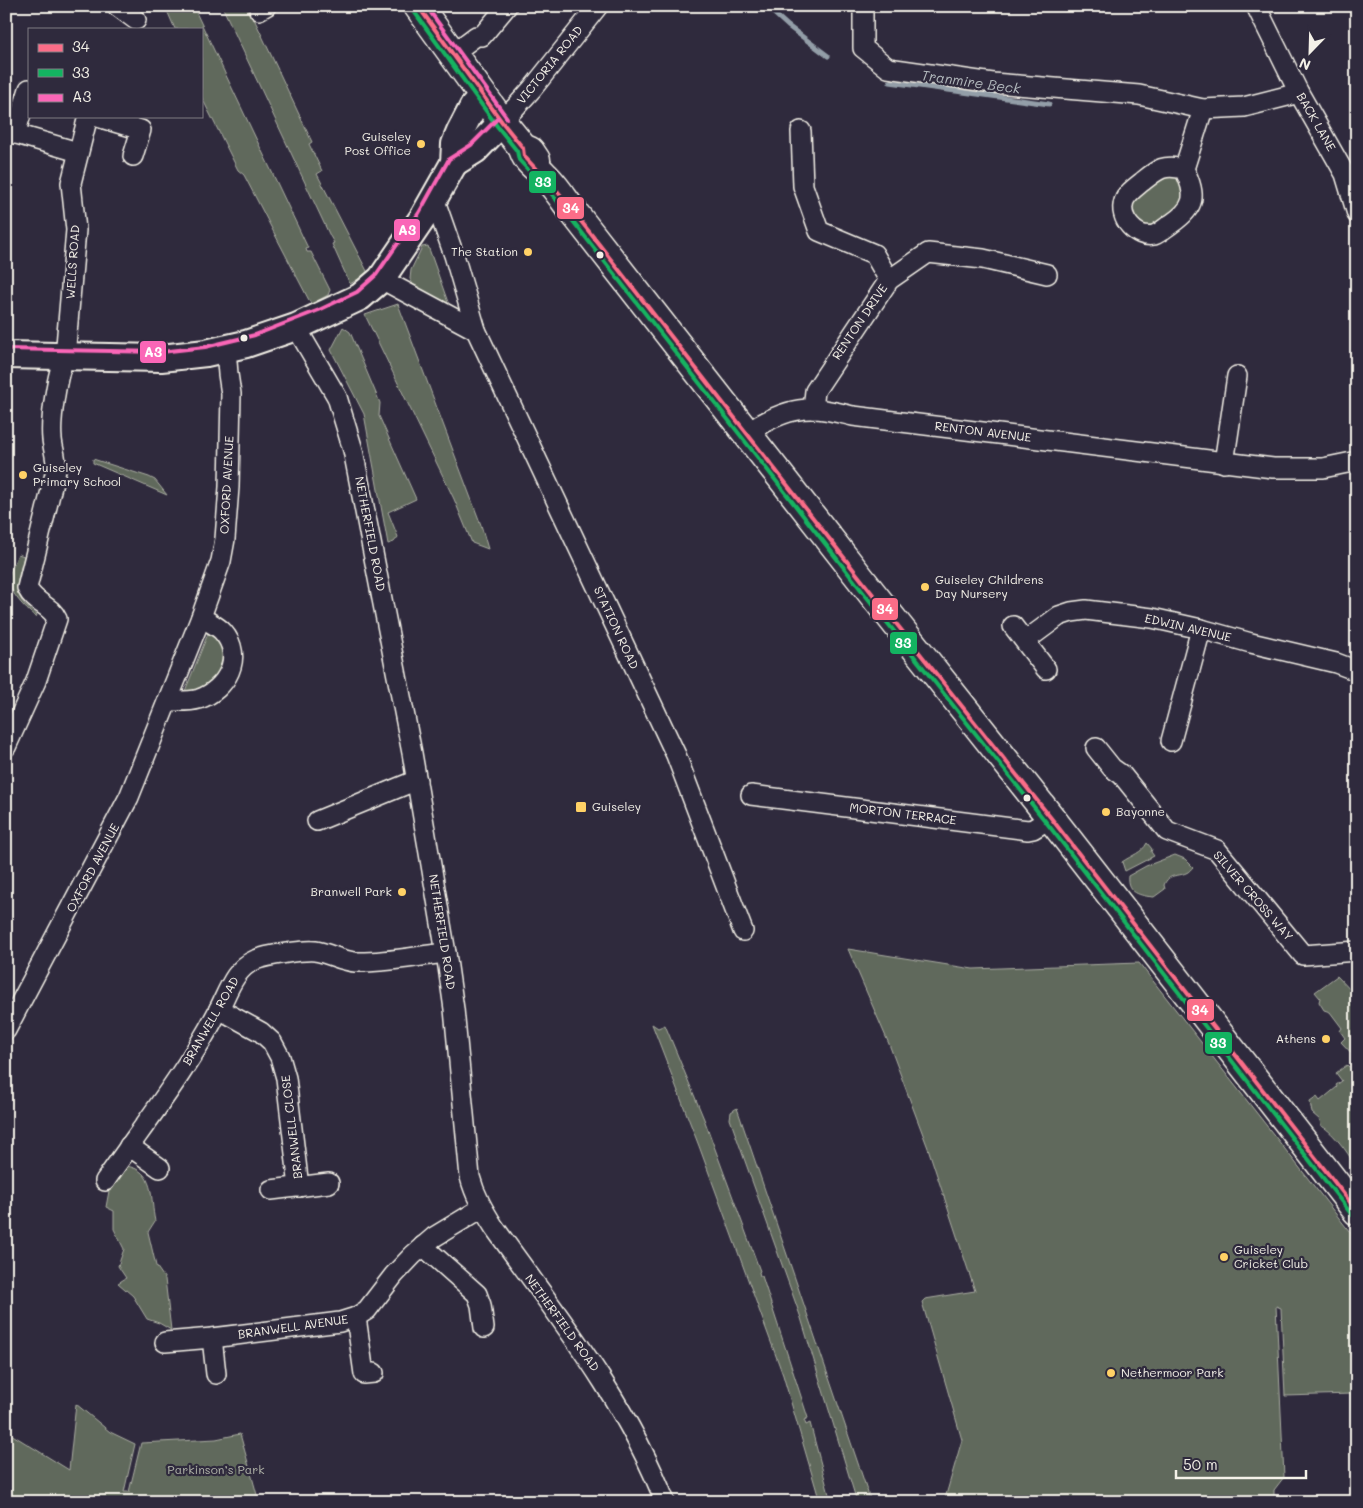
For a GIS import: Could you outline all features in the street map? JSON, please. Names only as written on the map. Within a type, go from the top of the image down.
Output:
[{"type":"main road","points":[[418,6],[502,122],[523,148],[530,151],[541,166],[544,174],[1051,818],[1357,1212]]},
{"type":"street","points":[[117,6],[136,20]]},
{"type":"street","points":[[476,36],[475,30],[494,6]]},
{"type":"street","points":[[452,54],[476,36],[482,36],[507,6]]},
{"type":"street","name":"VICTORIA ROAD","points":[[502,122],[532,89],[598,6]]},
{"type":"street","points":[[863,6],[863,48],[888,68],[993,83],[1139,95],[1203,109],[1244,107],[1299,93]]},
{"type":"street","name":"BACK LANE","points":[[1256,6],[1299,93],[1345,174],[1357,214]]},
{"type":"street","points":[[28,92],[11,132],[78,152]]},
{"type":"street","points":[[6,354],[161,358],[226,350],[296,327],[360,297],[375,285],[402,250],[434,198],[454,163],[455,144],[473,107],[483,96]]},
{"type":"street","points":[[1184,169],[1203,109]]},
{"type":"street","name":"WELLS ROAD","points":[[6,747],[36,681],[57,619],[52,611],[32,597],[27,588],[56,470],[52,422],[60,366],[65,357],[76,230],[71,184],[87,118]]},
{"type":"street","points":[[101,118],[141,130],[134,156]]},
{"type":"street","points":[[454,163],[476,150],[502,122]]},
{"type":"street","points":[[801,130],[803,186],[819,231],[874,254],[889,280]]},
{"type":"street","name":"STATION ROAD","points":[[434,198],[454,255],[476,330],[676,755],[743,931]]},
{"type":"street","name":"RENTON DRIVE","points":[[813,409],[815,391],[889,280],[928,253],[983,259],[1047,274]]},
{"type":"street","points":[[375,285],[476,330]]},
{"type":"street","name":"NETHERFIELD ROAD","points":[[296,327],[337,397],[353,450],[417,780],[446,953],[454,1009],[470,1177],[474,1192],[482,1208],[603,1380],[644,1455],[665,1502]]},
{"type":"street","name":"OXFORD AVENUE","points":[[6,1030],[119,819],[201,618],[221,560],[225,538],[229,487],[231,394],[226,350]]},
{"type":"street","points":[[1224,463],[1237,376]]},
{"type":"street","name":"RENTON AVENUE","points":[[747,433],[771,418],[813,409],[853,416],[1273,468],[1323,468],[1357,461]]},
{"type":"street","name":"EDWIN AVENUE","points":[[1025,641],[1059,616],[1086,610],[1152,618],[1336,663],[1357,670]]},
{"type":"street","points":[[168,701],[197,700],[204,697],[217,689],[230,674],[233,654],[227,638],[220,629],[201,618]]},
{"type":"street","points":[[1013,626],[1046,669]]},
{"type":"street","points":[[1171,741],[1201,629]]},
{"type":"street","name":"SILVER CROSS WAY","points":[[1096,748],[1112,768],[1122,775],[1167,832],[1216,850],[1303,956],[1357,951]]},
{"type":"street","points":[[317,821],[417,780]]},
{"type":"street","name":"MORTON TERRACE","points":[[752,795],[1028,830],[1051,818]]},
{"type":"street","name":"BRANWELL ROAD","points":[[105,1181],[196,1050],[239,972],[254,960],[264,957],[316,951],[347,961],[362,962],[446,953]]},
{"type":"street","name":"BRANWELL CLOSE","points":[[219,1009],[261,1032],[272,1042],[280,1057],[286,1078],[299,1187]]},
{"type":"street","points":[[129,1146],[160,1168]]},
{"type":"street","name":"BRANWELL CLOSE","points":[[271,1190],[329,1183]]},
{"type":"street","name":"BRANWELL AVENUE","points":[[165,1342],[340,1322],[356,1317],[367,1310],[394,1275],[423,1246],[434,1237],[482,1208]]},
{"type":"street","points":[[423,1246],[477,1294],[481,1305],[484,1328]]},
{"type":"street","points":[[356,1317],[364,1374],[374,1373]]},
{"type":"street","points":[[212,1338],[216,1374]]},
{"type":"green space","points":[[165,6],[193,6],[308,248],[306,249],[307,252],[311,252],[330,290],[328,295],[311,304],[244,175],[238,170],[202,98],[202,28],[175,28]]},
{"type":"green space","points":[[222,6],[248,6],[312,142],[309,144],[322,171],[317,174],[368,273],[350,284],[332,244],[334,243]]},
{"type":"green space","points":[[1172,172],[1185,183],[1182,202],[1169,216],[1157,223],[1145,225],[1140,223],[1132,214],[1136,199],[1145,188]]},
{"type":"green space","points":[[428,246],[450,308],[415,288],[410,279],[411,270],[422,247]]},
{"type":"green space","points":[[398,304],[481,525],[488,549],[472,543],[454,499],[365,315]]},
{"type":"green space","points":[[343,327],[350,332],[380,403],[379,416],[416,499],[388,512],[398,537],[394,542],[388,544],[364,414],[331,350]]},
{"type":"green space","points":[[93,459],[149,477],[155,480],[167,495],[93,463]]},
{"type":"green space","points":[[18,554],[24,556],[17,588],[19,595],[28,608],[37,615],[36,617],[19,600],[7,580]]},
{"type":"green space","points":[[209,631],[217,637],[224,650],[224,666],[211,685],[183,696]]},
{"type":"green space","points":[[1147,843],[1152,849],[1151,852],[1154,856],[1125,871],[1122,862],[1140,852]]},
{"type":"green space","points":[[1175,855],[1185,859],[1193,867],[1187,873],[1168,879],[1164,885],[1165,889],[1154,897],[1144,896],[1132,890],[1129,886],[1128,876],[1146,866]]},
{"type":"green space","points":[[848,949],[973,969],[1139,963],[1357,1241],[1357,1502],[1354,1502],[1351,1394],[1285,1396],[1281,1308],[1276,1306],[1284,1477],[1274,1490],[1274,1502],[944,1502],[962,1440],[922,1302],[925,1299],[975,1291],[928,1148],[889,1044]]},
{"type":"green space","points":[[1337,976],[1357,997],[1357,1059],[1341,1042],[1345,1038],[1340,1031],[1342,1028],[1330,1012],[1324,1010],[1319,1002],[1320,998],[1315,992]]},
{"type":"green space","points":[[652,1024],[658,1028],[665,1025],[704,1119],[760,1271],[760,1276],[762,1276],[808,1418],[804,1420],[806,1425],[810,1423],[831,1502],[820,1502],[783,1375]]},
{"type":"green space","points":[[1357,1060],[1357,1169],[1354,1171],[1352,1160],[1346,1151],[1321,1126],[1320,1120],[1312,1113],[1310,1102],[1317,1097],[1320,1101],[1337,1087],[1336,1085],[1342,1081],[1336,1073],[1347,1065],[1349,1067]]},
{"type":"green space","points":[[737,1108],[871,1502],[857,1502],[801,1318],[730,1119],[731,1112]]},
{"type":"green space","points":[[125,1166],[135,1168],[142,1173],[150,1187],[155,1221],[148,1232],[156,1266],[165,1279],[171,1330],[147,1319],[133,1296],[118,1283],[126,1278],[118,1266],[124,1249],[114,1229],[114,1211],[106,1207],[109,1191]]},
{"type":"green space","name":"Parkinson’s Park","points":[[76,1404],[110,1432],[135,1444],[124,1492],[129,1492],[141,1443],[216,1439],[240,1434],[259,1502],[6,1502],[6,1431],[69,1470]]},
{"type":"waterway","name":"Tranmire Beck","points":[[766,6],[788,26],[828,56]]},
{"type":"waterway","name":"Tranmire Beck","points":[[890,82],[1049,104]]},
{"type":"transit line","name":"34","points":[[418,6],[523,148],[524,156],[536,169],[544,174],[871,592],[1051,818],[1357,1211]]},
{"type":"transit line","name":"A3","points":[[426,6],[507,118]]},
{"type":"transit line","name":"33","points":[[413,10],[517,151],[519,160],[532,174],[540,179],[866,596],[1046,822],[1352,1215]]},
{"type":"transit line","name":"A3","points":[[6,349],[161,352],[205,347],[255,335],[319,310],[357,292],[376,275],[419,213],[449,159],[471,145],[498,118]]},
{"type":"place","name":"Guiseley Post Office","points":[[421,144]]},
{"type":"place","name":"The Station","points":[[528,252]]},
{"type":"place","name":"Guiseley Primary School","points":[[23,475]]},
{"type":"place","name":"Guiseley Childrens Day Nursery","points":[[925,587]]},
{"type":"place","name":"Guiseley","points":[[581,807]]},
{"type":"place","name":"Bayonne","points":[[1106,812]]},
{"type":"place","name":"Branwell Park","points":[[402,892]]},
{"type":"place","name":"Athens","points":[[1326,1039]]},
{"type":"place","name":"Guiseley Cricket Club","points":[[1224,1257]]},
{"type":"place","name":"Nethermoor Park","points":[[1111,1373]]}]
